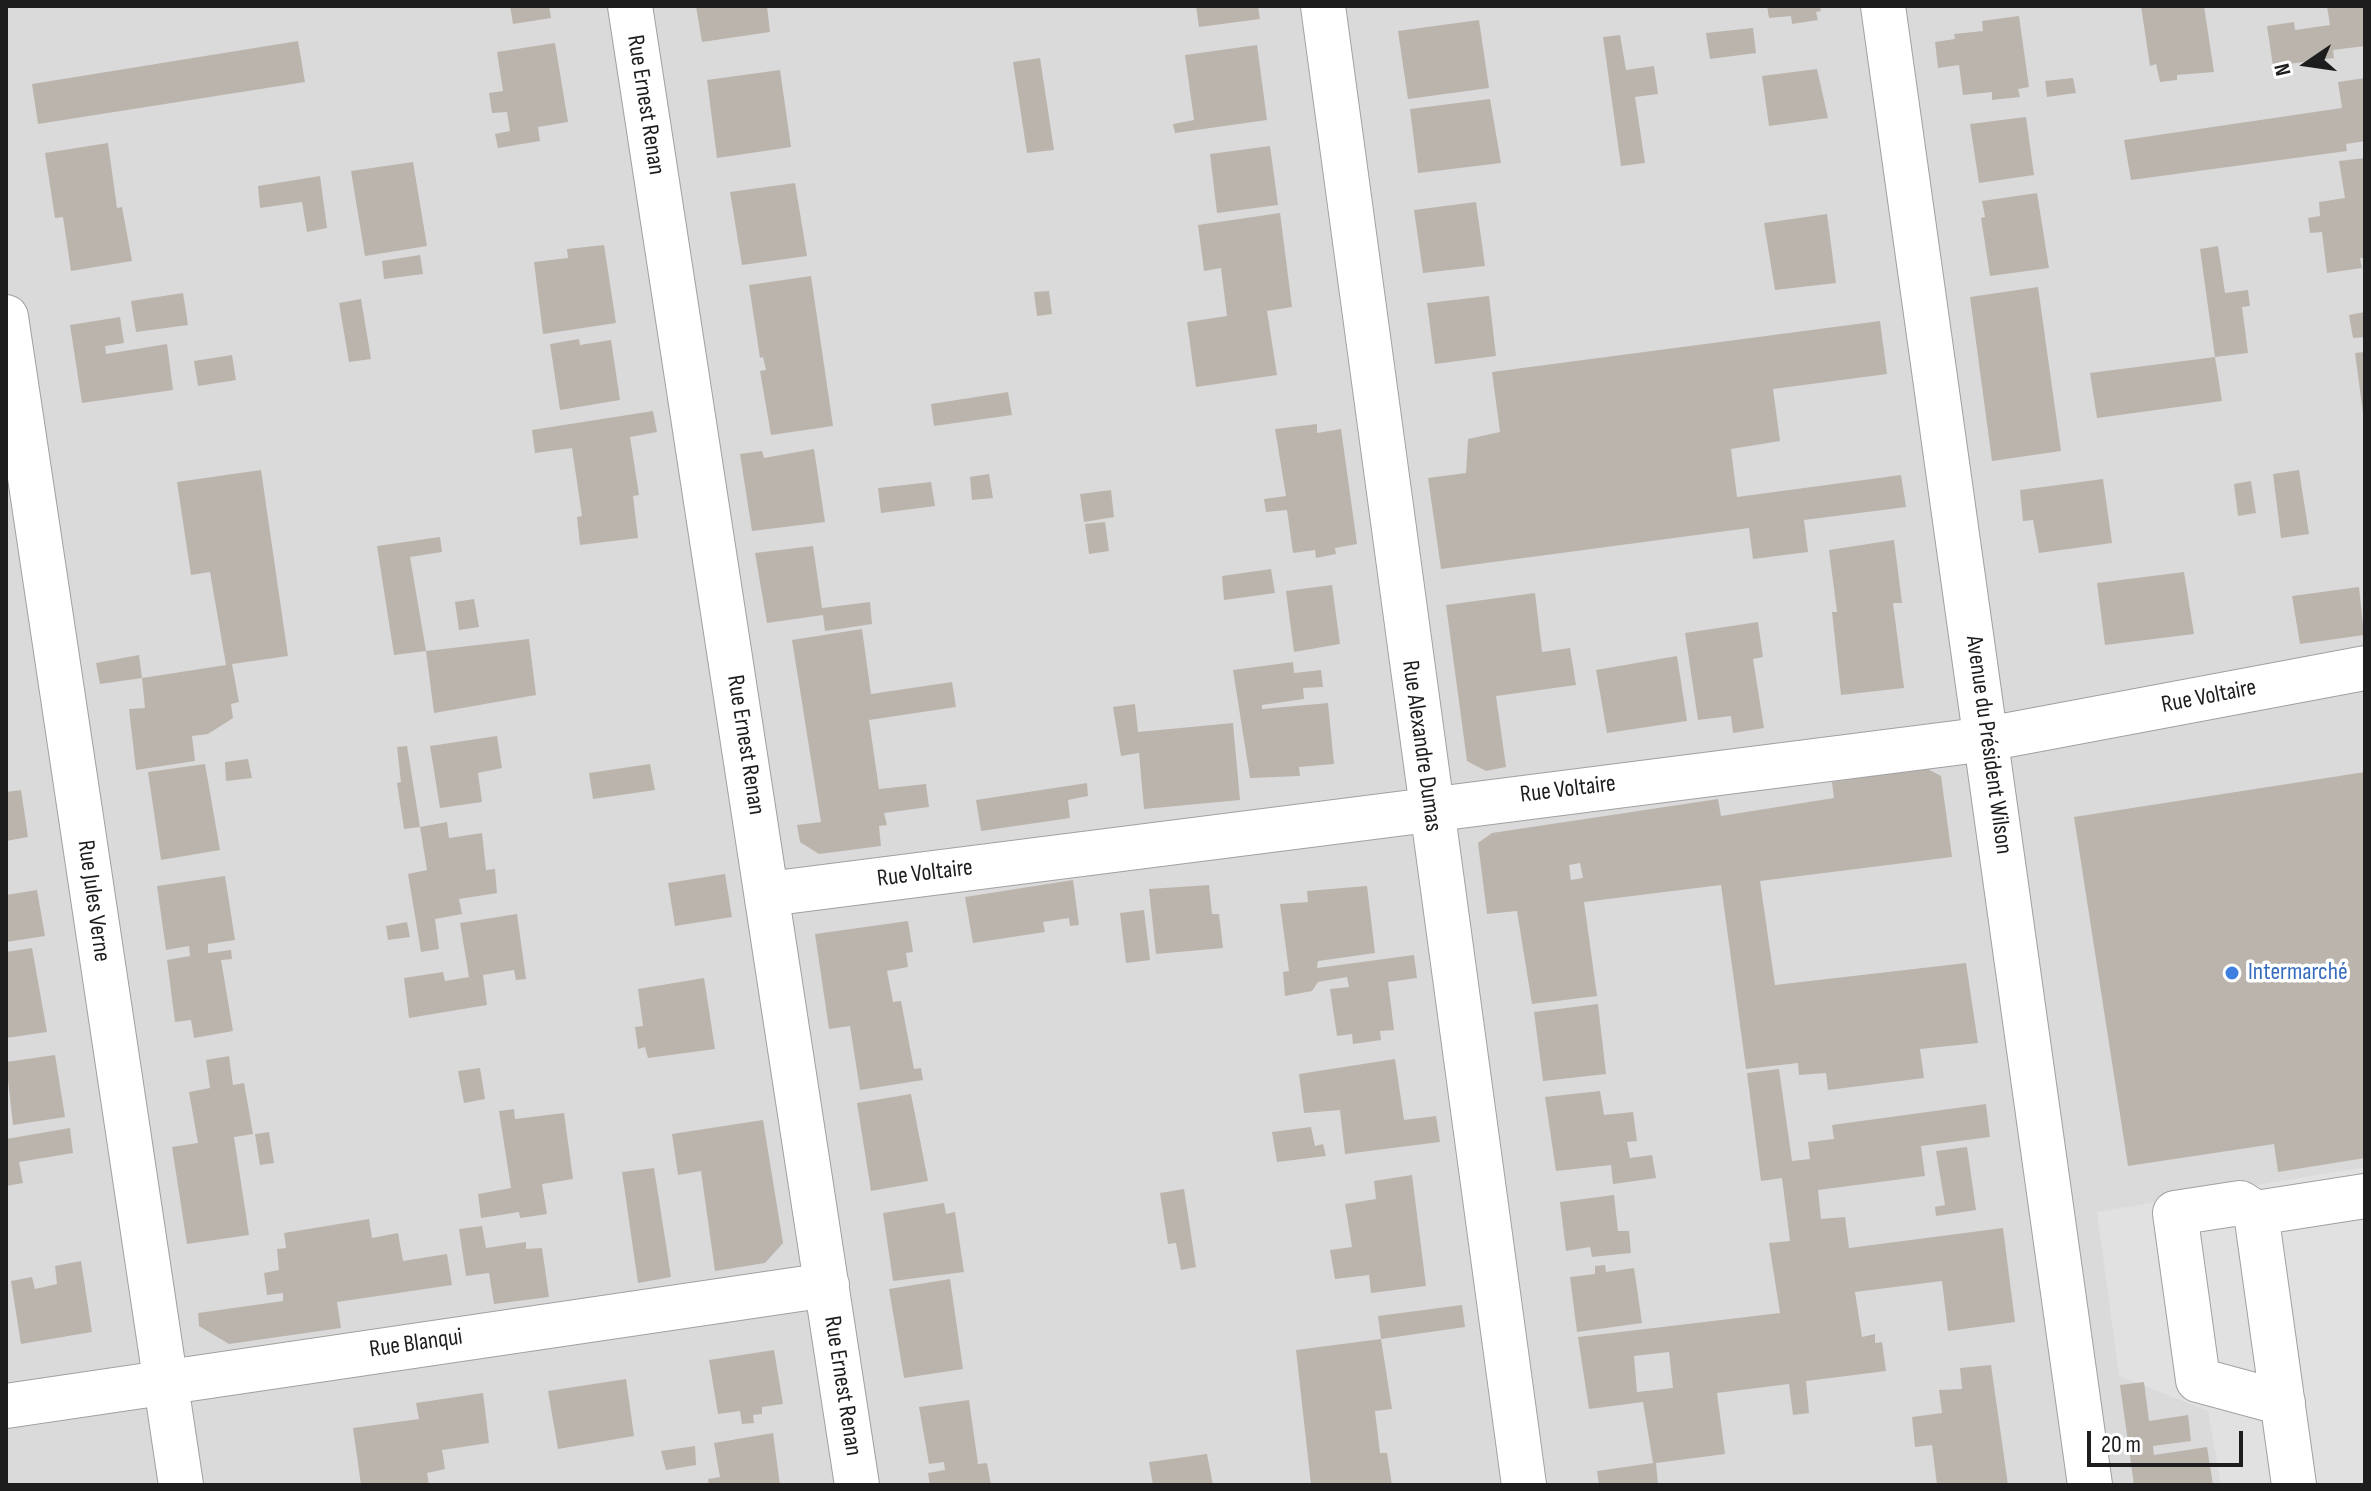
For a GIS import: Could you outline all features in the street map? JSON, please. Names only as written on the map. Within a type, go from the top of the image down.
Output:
[{"type":"street","name":"Rue Ernest Renan","points":[[630,6],[857,1485]]},
{"type":"street","name":"Rue Alexandre Dumas","points":[[1323,6],[1429,807],[1524,1485]]},
{"type":"street","name":"Avenue du Président Wilson","points":[[1883,6],[2090,1485]]},
{"type":"street","name":"Rue Jules Verne","points":[[6,317],[181,1485]]},
{"type":"street","name":"Rue Voltaire","points":[[768,894],[1429,807],[1987,739],[2365,668]]},
{"type":"street","points":[[2283,1403],[2198,1380],[2175,1213],[2240,1203],[2256,1213],[2365,1196]]},
{"type":"street","points":[[2256,1213],[2294,1485]]},
{"type":"street","name":"Rue Blanqui","points":[[6,1406],[827,1285]]},
{"type":"shaded area","points":[[6,6],[2365,6],[2365,1485],[6,1485]]},
{"type":"shaded area","points":[[2365,1167],[2365,1485],[2221,1485],[2208,1411],[2119,1376],[2097,1212]]},
{"type":"building","points":[[510,6],[549,6],[551,18],[513,24]]},
{"type":"building","points":[[696,6],[767,6],[770,32],[702,42]]},
{"type":"building","points":[[1196,6],[1258,6],[1260,19],[1199,27]]},
{"type":"building","points":[[1767,6],[1820,6],[1821,11],[1816,12],[1818,20],[1792,24],[1791,16],[1769,18]]},
{"type":"building","points":[[2141,6],[2204,6],[2214,72],[2177,75],[2177,80],[2160,82],[2156,64],[2150,66]]},
{"type":"building","points":[[2327,6],[2365,6],[2365,46],[2333,50],[2334,58],[2273,66],[2267,26],[2294,22],[2295,30],[2330,25]]},
{"type":"building","points":[[2019,16],[2029,87],[2018,89],[2020,97],[1992,100],[1992,92],[1963,95],[1959,65],[1938,68],[1935,42],[1955,39],[1954,34],[1983,31],[1982,21]]},
{"type":"building","points":[[1479,20],[1489,88],[1408,99],[1398,31]]},
{"type":"building","points":[[1753,28],[1756,53],[1710,59],[1706,33]]},
{"type":"building","points":[[1620,35],[1626,70],[1654,66],[1658,94],[1635,97],[1645,163],[1621,166],[1603,37]]},
{"type":"building","points":[[298,41],[305,82],[38,124],[32,84]]},
{"type":"building","points":[[555,43],[568,122],[538,127],[540,141],[498,148],[495,134],[510,131],[507,112],[492,113],[489,93],[503,91],[497,52]]},
{"type":"building","points":[[1257,45],[1267,120],[1175,133],[1173,124],[1194,120],[1185,55]]},
{"type":"building","points":[[1040,58],[1054,150],[1027,153],[1013,62]]},
{"type":"building","points":[[1817,69],[1828,118],[1769,126],[1762,76]]},
{"type":"building","points":[[780,70],[791,147],[717,158],[707,80]]},
{"type":"building","points":[[2073,78],[2076,93],[2047,97],[2045,81]]},
{"type":"building","points":[[2365,78],[2365,141],[2346,144],[2347,151],[2131,180],[2124,140],[2342,108],[2338,82]]},
{"type":"building","points":[[1490,99],[1501,163],[1418,173],[1410,109]]},
{"type":"building","points":[[2026,117],[2034,175],[1979,183],[1970,124]]},
{"type":"building","points":[[108,143],[117,208],[122,207],[132,261],[71,271],[63,217],[55,218],[45,153]]},
{"type":"building","points":[[1270,146],[1278,205],[1217,213],[1210,154]]},
{"type":"building","points":[[2365,158],[2365,258],[2360,258],[2362,268],[2327,273],[2322,232],[2310,233],[2308,218],[2320,216],[2319,202],[2345,198],[2339,161]]},
{"type":"building","points":[[413,162],[427,246],[365,256],[351,171]]},
{"type":"building","points":[[320,176],[327,228],[307,232],[302,202],[260,208],[258,186]]},
{"type":"building","points":[[795,183],[807,256],[742,265],[730,192]]},
{"type":"building","points":[[2037,193],[2049,268],[1990,276],[1981,218],[1985,217],[1982,201]]},
{"type":"building","points":[[1476,202],[1485,266],[1423,273],[1414,210]]},
{"type":"building","points":[[1280,213],[1292,307],[1267,311],[1277,375],[1196,387],[1187,322],[1227,316],[1221,268],[1204,271],[1198,225]]},
{"type":"building","points":[[1827,214],[1836,283],[1775,290],[1764,223]]},
{"type":"building","points":[[604,245],[616,323],[543,334],[534,262],[568,258],[567,249]]},
{"type":"building","points":[[2218,246],[2225,293],[2248,290],[2250,306],[2242,307],[2248,353],[2215,357],[2200,249]]},
{"type":"building","points":[[420,255],[423,274],[384,279],[382,261]]},
{"type":"building","points":[[811,276],[833,426],[771,435],[760,371],[766,370],[763,357],[760,358],[749,285]]},
{"type":"building","points":[[2038,287],[2061,451],[1992,461],[1970,297]]},
{"type":"building","points":[[1049,291],[1052,314],[1037,316],[1034,292]]},
{"type":"building","points":[[183,293],[188,325],[136,332],[131,301]]},
{"type":"building","points":[[1489,296],[1496,356],[1435,364],[1427,303]]},
{"type":"building","points":[[361,299],[371,359],[349,362],[339,303]]},
{"type":"building","points":[[2365,312],[2365,337],[2353,338],[2349,315]]},
{"type":"building","points":[[120,317],[124,343],[105,346],[106,354],[167,344],[173,390],[82,403],[70,325]]},
{"type":"building","points":[[1880,321],[1887,374],[1773,389],[1780,441],[1731,449],[1737,497],[1901,475],[1906,507],[1804,520],[1808,552],[1753,559],[1749,528],[1441,569],[1428,478],[1466,473],[1468,439],[1500,432],[1492,372]]},
{"type":"building","points":[[579,339],[580,345],[611,340],[620,400],[560,410],[550,344]]},
{"type":"building","points":[[2365,352],[2365,413],[2363,413],[2355,353]]},
{"type":"building","points":[[232,355],[236,380],[198,386],[194,361]]},
{"type":"building","points":[[2215,357],[2222,401],[2097,418],[2090,373]]},
{"type":"building","points":[[1008,392],[1012,415],[934,426],[931,404]]},
{"type":"building","points":[[653,411],[657,432],[630,437],[639,495],[633,496],[638,538],[580,545],[577,517],[582,516],[572,448],[535,453],[532,430]]},
{"type":"building","points":[[1317,424],[1317,433],[1341,429],[1357,544],[1335,548],[1336,554],[1316,558],[1315,550],[1293,553],[1287,510],[1266,512],[1264,499],[1286,496],[1275,429]]},
{"type":"building","points":[[814,449],[825,522],[752,531],[740,454],[762,451],[764,458]]},
{"type":"building","points":[[261,470],[288,656],[232,664],[239,702],[231,704],[233,718],[208,734],[192,736],[195,761],[136,770],[129,709],[145,708],[142,678],[226,665],[210,572],[191,575],[177,482]]},
{"type":"building","points":[[2299,470],[2309,534],[2281,538],[2273,474]]},
{"type":"building","points":[[989,474],[993,498],[972,500],[970,477]]},
{"type":"building","points":[[2103,479],[2112,543],[2039,553],[2033,520],[2023,521],[2020,490]]},
{"type":"building","points":[[2251,481],[2256,513],[2238,516],[2234,484]]},
{"type":"building","points":[[931,482],[935,506],[881,513],[878,488]]},
{"type":"building","points":[[1111,490],[1114,517],[1084,522],[1080,494]]},
{"type":"building","points":[[1105,522],[1109,551],[1089,554],[1085,524]]},
{"type":"building","points":[[440,537],[442,552],[410,557],[426,651],[394,655],[377,546]]},
{"type":"building","points":[[1894,540],[1902,603],[1893,603],[1904,688],[1841,695],[1832,612],[1837,612],[1829,550]]},
{"type":"building","points":[[813,546],[822,608],[870,602],[872,624],[825,631],[823,615],[767,623],[755,553]]},
{"type":"building","points":[[1271,569],[1275,593],[1224,600],[1222,576]]},
{"type":"building","points":[[2184,572],[2194,634],[2105,645],[2097,583]]},
{"type":"building","points":[[1332,585],[1340,644],[1294,652],[1286,591]]},
{"type":"building","points":[[2359,587],[2364,635],[2300,644],[2292,596]]},
{"type":"building","points":[[1535,593],[1542,652],[1570,648],[1576,685],[1496,696],[1506,767],[1486,771],[1467,761],[1446,605]]},
{"type":"building","points":[[474,599],[479,627],[459,630],[455,602]]},
{"type":"building","points":[[1758,622],[1763,657],[1753,659],[1764,728],[1733,733],[1731,716],[1698,720],[1685,633]]},
{"type":"building","points":[[862,629],[871,694],[952,682],[956,707],[869,720],[879,789],[926,784],[929,807],[884,813],[887,825],[879,826],[881,846],[819,854],[800,842],[797,825],[821,822],[792,640]]},
{"type":"building","points":[[529,639],[536,695],[434,713],[426,651]]},
{"type":"building","points":[[139,655],[142,678],[100,684],[96,663]]},
{"type":"building","points":[[1677,656],[1687,721],[1607,733],[1596,670]]},
{"type":"building","points":[[1293,662],[1294,673],[1321,670],[1323,687],[1303,688],[1304,699],[1262,705],[1262,709],[1328,703],[1334,764],[1299,767],[1300,776],[1250,778],[1233,670]]},
{"type":"building","points":[[1135,704],[1138,732],[1233,723],[1240,800],[1144,809],[1139,753],[1121,756],[1113,707]]},
{"type":"building","points":[[497,736],[502,768],[478,773],[482,802],[440,808],[430,746]]},
{"type":"building","points":[[407,746],[420,827],[404,829],[397,783],[401,782],[397,747]]},
{"type":"building","points":[[248,759],[252,778],[226,781],[225,762]]},
{"type":"building","points":[[205,764],[220,850],[161,860],[148,772]]},
{"type":"building","points":[[650,764],[655,790],[593,799],[589,773]]},
{"type":"building","points":[[1924,767],[1941,776],[1952,857],[1760,881],[1775,985],[1966,963],[1978,1043],[1920,1049],[1924,1078],[1828,1090],[1826,1073],[1799,1075],[1798,1063],[1746,1069],[1721,885],[1584,902],[1597,996],[1532,1004],[1517,911],[1487,914],[1478,843],[1492,833],[1718,799],[1721,816],[1834,798],[1832,782]],"holes":[[[1580,863],[1583,878],[1571,880],[1569,865]]]},
{"type":"building","name":"Intermarché","points":[[2365,772],[2365,1158],[2278,1172],[2274,1144],[2128,1166],[2074,817]]},
{"type":"building","points":[[1087,783],[1088,796],[1068,800],[1070,818],[981,831],[976,800]]},
{"type":"building","points":[[21,790],[28,837],[6,841],[6,792]]},
{"type":"building","points":[[447,822],[449,838],[482,833],[486,870],[495,869],[497,893],[459,899],[462,914],[435,919],[439,949],[421,952],[408,874],[427,870],[420,827]]},
{"type":"building","points":[[725,874],[732,917],[675,926],[668,883]]},
{"type":"building","points":[[225,876],[235,940],[208,944],[208,953],[231,950],[232,959],[221,960],[233,1031],[194,1038],[191,1020],[175,1022],[167,960],[190,956],[189,946],[166,950],[157,886]]},
{"type":"building","points":[[1073,880],[1079,925],[1070,926],[1069,918],[1043,922],[1045,932],[973,943],[965,897]]},
{"type":"building","points":[[1209,885],[1212,914],[1219,914],[1223,948],[1156,954],[1149,889]]},
{"type":"building","points":[[1367,886],[1375,953],[1318,961],[1317,968],[1414,955],[1417,978],[1388,982],[1394,1030],[1380,1031],[1381,1040],[1353,1044],[1352,1034],[1337,1036],[1330,989],[1349,987],[1347,977],[1318,982],[1312,991],[1285,996],[1283,972],[1289,971],[1280,904],[1308,902],[1307,891]]},
{"type":"building","points":[[37,890],[45,936],[6,942],[6,895]]},
{"type":"building","points":[[1144,910],[1150,960],[1126,963],[1120,913]]},
{"type":"building","points":[[517,914],[526,979],[516,980],[514,970],[483,975],[487,1005],[409,1018],[404,978],[443,972],[445,981],[469,977],[460,923]]},
{"type":"building","points":[[908,921],[913,952],[906,953],[908,967],[887,971],[893,1002],[901,1001],[914,1069],[921,1068],[923,1080],[860,1090],[850,1026],[829,1029],[815,934]]},
{"type":"building","points":[[407,922],[410,937],[388,940],[386,926]]},
{"type":"building","points":[[32,948],[47,1032],[6,1038],[6,952]]},
{"type":"building","points":[[704,978],[715,1049],[648,1058],[645,1047],[638,1049],[635,1027],[643,1026],[638,989]]},
{"type":"building","points":[[1598,1004],[1606,1074],[1543,1081],[1534,1012]]},
{"type":"building","points":[[55,1055],[65,1117],[13,1125],[6,1062]]},
{"type":"building","points":[[229,1056],[233,1085],[244,1083],[253,1134],[234,1137],[249,1235],[187,1244],[172,1147],[198,1143],[189,1092],[210,1088],[206,1060]]},
{"type":"building","points":[[1395,1059],[1404,1120],[1436,1116],[1440,1142],[1345,1154],[1340,1110],[1304,1113],[1299,1074]]},
{"type":"building","points":[[480,1068],[485,1099],[464,1103],[458,1071]]},
{"type":"building","points":[[1779,1069],[1792,1161],[1810,1159],[1808,1142],[1834,1139],[1832,1125],[1986,1104],[1990,1137],[1921,1146],[1925,1176],[1818,1190],[1821,1219],[1845,1217],[1849,1248],[2003,1228],[2015,1322],[1948,1331],[1942,1281],[1855,1292],[1862,1337],[1875,1334],[1875,1343],[1882,1342],[1886,1371],[1806,1381],[1809,1413],[1793,1415],[1789,1384],[1717,1393],[1725,1454],[1656,1463],[1658,1485],[1599,1485],[1597,1471],[1653,1463],[1643,1402],[1589,1409],[1578,1337],[1780,1313],[1769,1243],[1790,1241],[1782,1178],[1761,1181],[1747,1073]],"holes":[[[1669,1352],[1673,1388],[1637,1392],[1634,1356]]]},
{"type":"building","points":[[1600,1091],[1604,1115],[1633,1112],[1637,1141],[1627,1142],[1630,1158],[1652,1155],[1656,1178],[1613,1184],[1611,1165],[1556,1171],[1545,1097]]},
{"type":"building","points":[[911,1094],[928,1181],[871,1191],[857,1103]]},
{"type":"building","points":[[514,1109],[515,1119],[564,1113],[573,1179],[542,1184],[547,1214],[520,1218],[519,1212],[481,1218],[478,1194],[511,1188],[499,1111]]},
{"type":"building","points":[[763,1120],[783,1243],[765,1263],[715,1271],[701,1171],[678,1175],[672,1134]]},
{"type":"building","points":[[1311,1127],[1315,1146],[1323,1144],[1326,1156],[1277,1162],[1272,1132]]},
{"type":"building","points":[[70,1128],[73,1153],[19,1162],[23,1183],[6,1186],[6,1139]]},
{"type":"building","points":[[269,1132],[274,1163],[260,1165],[255,1134]]},
{"type":"building","points":[[1967,1147],[1976,1210],[1936,1216],[1935,1207],[1945,1205],[1936,1151]]},
{"type":"building","points":[[654,1168],[671,1277],[638,1283],[622,1172]]},
{"type":"building","points":[[1412,1175],[1426,1286],[1371,1293],[1369,1275],[1335,1279],[1330,1250],[1352,1247],[1345,1204],[1376,1199],[1374,1181]]},
{"type":"building","points":[[1184,1189],[1196,1267],[1181,1270],[1176,1243],[1168,1244],[1160,1193]]},
{"type":"building","points":[[1614,1195],[1618,1231],[1629,1231],[1631,1253],[1592,1257],[1590,1247],[1566,1251],[1560,1202]]},
{"type":"building","points":[[944,1203],[946,1214],[955,1212],[964,1272],[893,1281],[883,1213]]},
{"type":"building","points":[[369,1219],[372,1238],[398,1233],[403,1261],[447,1254],[452,1285],[337,1302],[341,1328],[229,1344],[199,1326],[198,1313],[283,1301],[283,1293],[267,1295],[264,1273],[279,1270],[277,1249],[286,1248],[284,1233]]},
{"type":"building","points":[[482,1226],[486,1248],[526,1242],[526,1249],[542,1248],[549,1297],[494,1304],[489,1273],[466,1276],[459,1229]]},
{"type":"building","points":[[81,1261],[92,1332],[21,1344],[11,1281],[32,1277],[35,1289],[57,1284],[55,1266]]},
{"type":"building","points":[[1605,1265],[1606,1272],[1634,1268],[1642,1323],[1577,1332],[1570,1277],[1595,1274],[1595,1266]]},
{"type":"building","points":[[950,1279],[963,1369],[904,1378],[889,1289]]},
{"type":"building","points":[[1462,1305],[1465,1327],[1381,1339],[1378,1316]]},
{"type":"building","points":[[1381,1339],[1392,1409],[1375,1411],[1380,1453],[1387,1453],[1392,1485],[1311,1485],[1296,1350]]},
{"type":"building","points":[[774,1350],[783,1404],[762,1407],[762,1414],[753,1415],[754,1423],[742,1424],[740,1411],[718,1414],[709,1360]]},
{"type":"building","points":[[1991,1365],[2008,1485],[1937,1485],[1932,1445],[1915,1447],[1912,1417],[1942,1413],[1939,1390],[1962,1389],[1960,1368]]},
{"type":"building","points":[[626,1379],[634,1436],[558,1449],[548,1391]]},
{"type":"building","points":[[2144,1382],[2149,1421],[2188,1415],[2191,1441],[2153,1446],[2154,1455],[2207,1447],[2213,1485],[2134,1485],[2120,1385]]},
{"type":"building","points":[[483,1393],[489,1443],[442,1450],[445,1469],[427,1473],[429,1485],[361,1485],[353,1428],[419,1419],[416,1403]]},
{"type":"building","points":[[969,1400],[978,1464],[987,1463],[991,1485],[930,1485],[928,1473],[945,1470],[944,1462],[929,1464],[919,1407]]},
{"type":"building","points":[[773,1433],[780,1485],[709,1485],[708,1479],[720,1477],[714,1443]]},
{"type":"building","points":[[695,1446],[696,1465],[666,1470],[661,1451]]},
{"type":"building","points":[[1207,1454],[1213,1485],[1153,1485],[1149,1462]]},
{"type":"place","name":"Intermarché","points":[[2232,973]]}]
